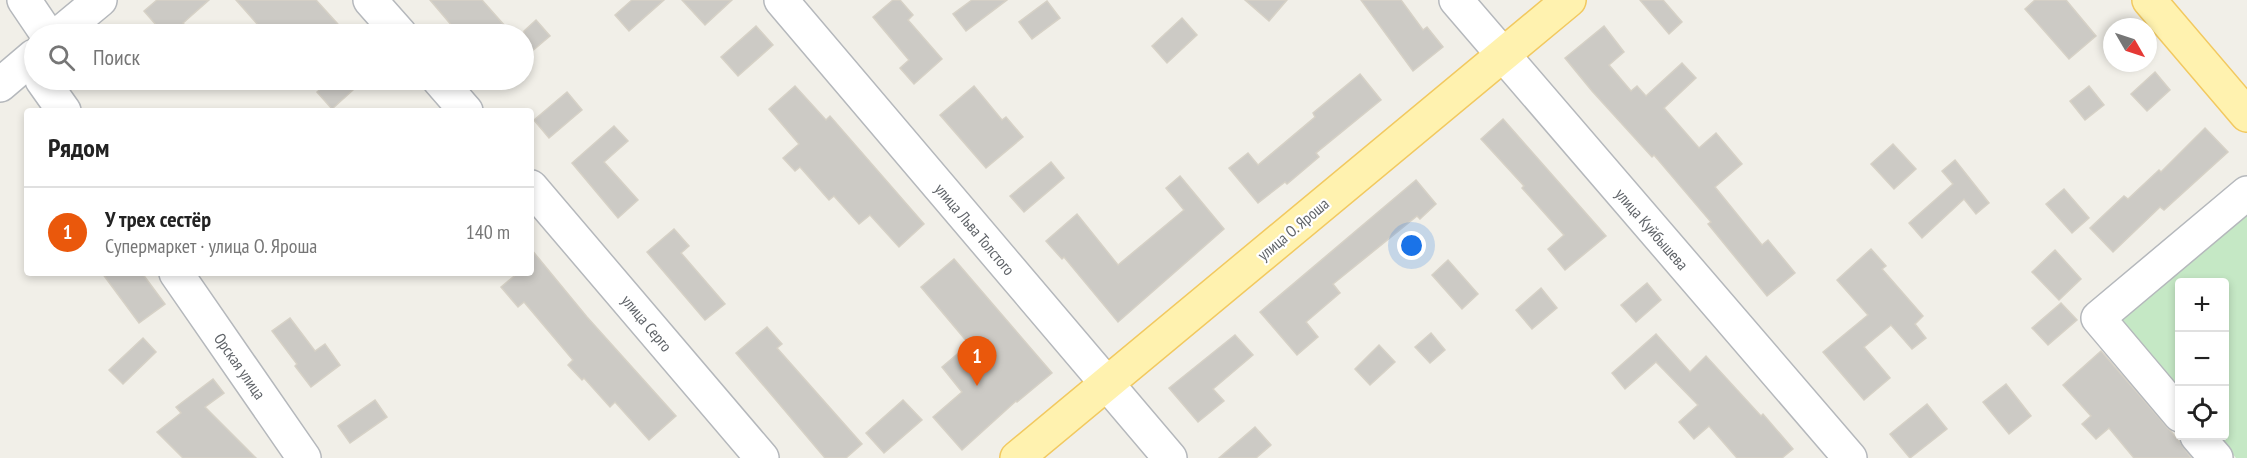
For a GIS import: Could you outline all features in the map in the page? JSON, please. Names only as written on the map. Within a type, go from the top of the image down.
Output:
[{"type":"main road","name":"улица О. Яроша","points":[[1017,458],[1569,0]]},
{"type":"main road","points":[[2149,0],[2247,115]]},
{"type":"street","points":[[24,0],[29,24]]},
{"type":"street","points":[[71,24],[100,0]]},
{"type":"street","points":[[370,0],[391,24]]},
{"type":"street","name":"улица Льва Толстого","points":[[781,0],[1170,458]]},
{"type":"street","name":"улица Куйбышева","points":[[1455,0],[1850,458]]},
{"type":"street","points":[[0,85],[24,69]]},
{"type":"street","points":[[53,90],[62,108]]},
{"type":"street","points":[[448,90],[463,108]]},
{"type":"street","name":"улица Серго","points":[[534,191],[762,458]]},
{"type":"street","points":[[2175,409],[2098,318],[2247,193]]},
{"type":"street","name":"Орская улица","points":[[178,276],[304,458]]},
{"type":"street","points":[[2201,440],[2216,458]]},
{"type":"green space","points":[[2247,203],[2247,458],[2236,458],[2220,440],[2229,440],[2229,278],[2175,278],[2175,386],[2116,316]]},
{"type":"building","points":[[157,0],[209,0],[184,24],[155,24],[144,11]]},
{"type":"building","points":[[236,0],[316,0],[338,24],[257,24]]},
{"type":"building","points":[[430,0],[482,0],[503,24],[450,24]]},
{"type":"building","points":[[632,0],[664,0],[629,31],[615,15]]},
{"type":"building","points":[[682,0],[732,0],[705,25]]},
{"type":"building","points":[[893,0],[900,0],[913,15],[908,20],[942,59],[914,84],[900,68],[909,60],[873,17]]},
{"type":"building","points":[[972,0],[1007,0],[966,31],[953,14]]},
{"type":"building","points":[[1245,0],[1287,0],[1269,21]]},
{"type":"building","points":[[1361,0],[1401,0],[1423,30],[1427,27],[1443,47],[1413,71]]},
{"type":"building","points":[[1640,0],[1663,0],[1682,22],[1669,34]]},
{"type":"building","points":[[2035,0],[2066,0],[2096,36],[2069,59],[2025,9]]},
{"type":"building","points":[[1047,1],[1060,18],[1032,39],[1019,22]]},
{"type":"building","points":[[1182,18],[1197,35],[1167,63],[1152,46]]},
{"type":"building","points":[[536,20],[550,36],[534,50],[534,24],[532,24]]},
{"type":"building","points":[[756,26],[773,45],[738,76],[721,57]]},
{"type":"building","points":[[1604,26],[1624,52],[1609,65],[1631,91],[1637,86],[1646,96],[1682,63],[1696,78],[1664,108],[1699,148],[1716,133],[1742,164],[1715,187],[1762,245],[1768,240],[1795,273],[1767,296],[1708,224],[1711,222],[1654,155],[1652,157],[1565,58]]},
{"type":"building","points":[[2155,72],[2170,90],[2147,111],[2131,94]]},
{"type":"building","points":[[1360,74],[1381,100],[1316,153],[1319,157],[1287,184],[1285,182],[1258,203],[1229,168],[1248,153],[1258,165],[1315,117],[1313,113]]},
{"type":"building","points":[[795,86],[826,120],[830,116],[924,224],[899,247],[870,215],[859,224],[834,196],[829,200],[800,167],[795,171],[783,158],[799,144],[769,109]]},
{"type":"building","points":[[974,86],[1002,120],[1006,117],[1023,137],[986,168],[940,115]]},
{"type":"building","points":[[2089,86],[2104,105],[2085,120],[2070,101]]},
{"type":"building","points":[[319,90],[353,90],[333,108],[317,92]]},
{"type":"building","points":[[567,92],[582,110],[549,138],[534,120]]},
{"type":"building","points":[[1503,119],[1606,236],[1565,270],[1548,249],[1564,235],[1481,139]]},
{"type":"building","points":[[614,126],[628,141],[604,162],[638,200],[618,218],[572,163]]},
{"type":"building","points":[[2205,128],[2228,152],[2164,210],[2160,207],[2113,252],[2090,228],[2124,196],[2128,199],[2159,170],[2161,172]]},
{"type":"building","points":[[1893,144],[1916,169],[1894,189],[1871,164]]},
{"type":"building","points":[[1955,160],[1989,203],[1976,214],[1964,199],[1922,238],[1909,223],[1953,184],[1942,171]]},
{"type":"building","points":[[1051,162],[1064,178],[1024,212],[1010,196]]},
{"type":"building","points":[[1180,176],[1224,229],[1118,322],[1064,257],[1062,259],[1046,241],[1077,214],[1118,265],[1184,210],[1166,188]]},
{"type":"building","points":[[1416,180],[1436,204],[1420,219],[1417,216],[1333,284],[1340,293],[1306,322],[1318,337],[1297,355],[1260,312]]},
{"type":"building","points":[[2064,189],[2089,218],[2072,233],[2046,204]]},
{"type":"building","points":[[674,229],[689,246],[681,253],[725,304],[705,320],[647,252]]},
{"type":"building","points":[[1871,249],[1886,266],[1882,269],[1923,316],[1915,324],[1926,338],[1912,349],[1891,325],[1864,347],[1890,378],[1864,400],[1823,352],[1868,315],[1837,280]]},
{"type":"building","points":[[2055,250],[2081,279],[2059,300],[2032,272]]},
{"type":"building","points":[[534,253],[587,317],[676,416],[649,440],[615,402],[610,407],[584,378],[582,380],[568,365],[573,360],[524,302],[518,307],[501,287],[514,276],[534,276]]},
{"type":"building","points":[[954,259],[1052,373],[1016,401],[962,450],[933,417],[962,392],[942,367],[969,344],[921,287]]},
{"type":"building","points":[[1448,260],[1478,294],[1462,309],[1432,275]]},
{"type":"building","points":[[104,276],[144,276],[165,304],[139,323]]},
{"type":"building","points":[[1647,283],[1661,300],[1636,322],[1621,305]]},
{"type":"building","points":[[1541,288],[1557,308],[1532,329],[1516,310]]},
{"type":"building","points":[[2061,303],[2077,320],[2048,345],[2032,328]]},
{"type":"building","points":[[290,318],[315,351],[325,344],[340,365],[311,387],[272,331]]},
{"type":"building","points":[[767,327],[782,344],[777,348],[862,444],[846,458],[825,458],[736,353]]},
{"type":"building","points":[[1431,333],[1445,350],[1430,363],[1415,347]]},
{"type":"building","points":[[1656,334],[1690,372],[1706,356],[1761,416],[1763,414],[1793,449],[1782,458],[1737,458],[1709,426],[1694,439],[1679,422],[1698,405],[1656,362],[1625,389],[1612,373]]},
{"type":"building","points":[[1235,335],[1253,355],[1213,389],[1224,401],[1198,422],[1169,388]]},
{"type":"building","points":[[143,338],[156,352],[123,384],[109,370]]},
{"type":"building","points":[[1379,345],[1395,362],[1370,385],[1355,369]]},
{"type":"building","points":[[2101,351],[2175,436],[2175,440],[2180,442],[2191,458],[2134,458],[2109,428],[2096,439],[2082,424],[2091,416],[2063,385]]},
{"type":"building","points":[[213,379],[224,393],[205,407],[256,458],[183,458],[157,432],[181,413],[176,407]]},
{"type":"building","points":[[2006,384],[2031,416],[2009,434],[1983,402]]},
{"type":"building","points":[[375,400],[387,417],[350,443],[338,426]]},
{"type":"building","points":[[903,400],[922,420],[884,453],[866,433]]},
{"type":"building","points":[[1927,404],[1947,429],[1910,458],[1890,434]]},
{"type":"building","points":[[1255,427],[1271,445],[1256,458],[1219,458]]},
{"type":"place","name":"У трех сестёр","points":[[977,386]]}]
